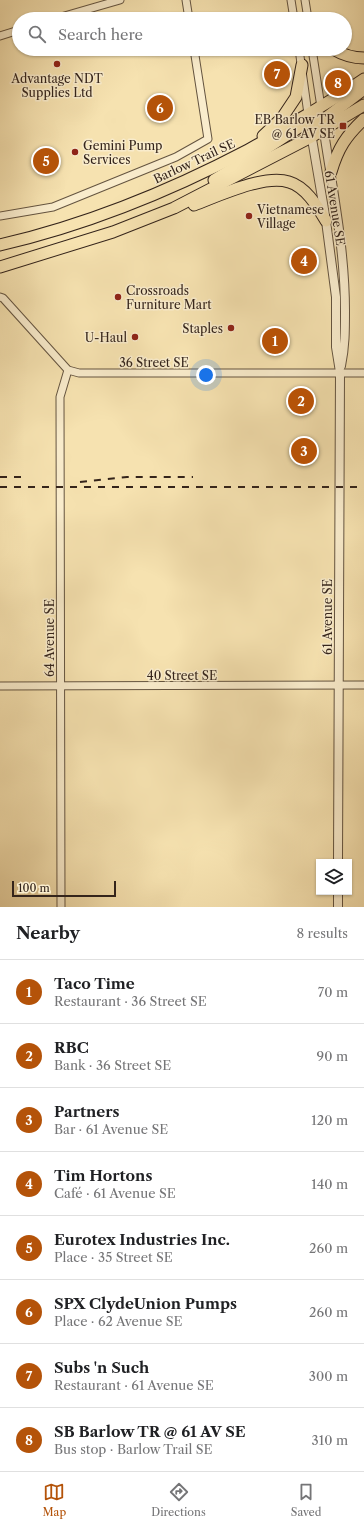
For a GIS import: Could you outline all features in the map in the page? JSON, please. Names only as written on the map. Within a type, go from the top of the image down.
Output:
[{"type":"main road","points":[[346,56],[353,58],[364,58]]},
{"type":"main road","points":[[249,149],[282,118],[296,97],[302,65]]},
{"type":"main road","name":"Barlow Trail SE","points":[[0,245],[27,239],[125,206],[197,176],[309,118],[321,107],[364,79]]},
{"type":"main road","points":[[0,267],[113,232],[174,208],[311,137],[364,90]]},
{"type":"main road","points":[[323,125],[364,105]]},
{"type":"main road","points":[[200,195],[212,182],[309,118]]},
{"type":"main road","points":[[331,172],[336,156],[344,140],[364,119]]},
{"type":"main road","points":[[174,208],[188,207],[268,180],[289,182],[301,189],[314,201],[326,221]]},
{"type":"street","points":[[78,12],[120,0]]},
{"type":"street","points":[[186,0],[188,12]]},
{"type":"street","points":[[291,0],[293,12]]},
{"type":"street","points":[[305,0],[307,12]]},
{"type":"street","points":[[0,36],[12,32]]},
{"type":"street","points":[[0,216],[53,207],[176,157],[208,139],[195,56]]},
{"type":"street","name":"61 Avenue SE","points":[[300,56],[311,137],[326,221],[336,297],[336,347],[340,372],[338,859]]},
{"type":"street","name":"61 Avenue SE","points":[[313,56],[337,214],[345,280],[345,347],[340,372]]},
{"type":"street","points":[[0,297],[3,298],[68,370]]},
{"type":"street","name":"36 Street SE","points":[[68,370],[86,373],[364,373]]},
{"type":"street","name":"64 Avenue SE","points":[[61,907],[60,397],[68,370]]},
{"type":"street","name":"40 Street SE","points":[[0,686],[364,685]]},
{"type":"street","points":[[338,895],[338,907]]},
{"type":"railway","points":[[0,477],[22,477]]},
{"type":"railway","points":[[80,482],[127,477],[193,477]]},
{"type":"railway","points":[[0,487],[364,487]]},
{"type":"place","name":"Advantage NDT Supplies Ltd","points":[[57,64]]},
{"type":"place","name":"Subs 'n Such","points":[[277,74]]},
{"type":"place","name":"SB Barlow TR @ 61 AV SE","points":[[338,83]]},
{"type":"place","name":"SPX ClydeUnion Pumps","points":[[160,108]]},
{"type":"place","name":"EB Barlow TR @ 61 AV SE","points":[[343,126]]},
{"type":"place","name":"Gemini Pump Services","points":[[75,152]]},
{"type":"place","name":"Eurotex Industries Inc.","points":[[46,161]]},
{"type":"place","name":"Vietnamese Village","points":[[249,216]]},
{"type":"place","name":"Tim Hortons","points":[[304,261]]},
{"type":"place","name":"Crossroads Furniture Mart","points":[[118,297]]},
{"type":"place","name":"Staples","points":[[231,328]]},
{"type":"place","name":"U-Haul","points":[[135,337]]},
{"type":"place","name":"Taco Time","points":[[275,341]]},
{"type":"place","name":"RBC","points":[[301,401]]},
{"type":"place","name":"Partners","points":[[304,451]]}]
